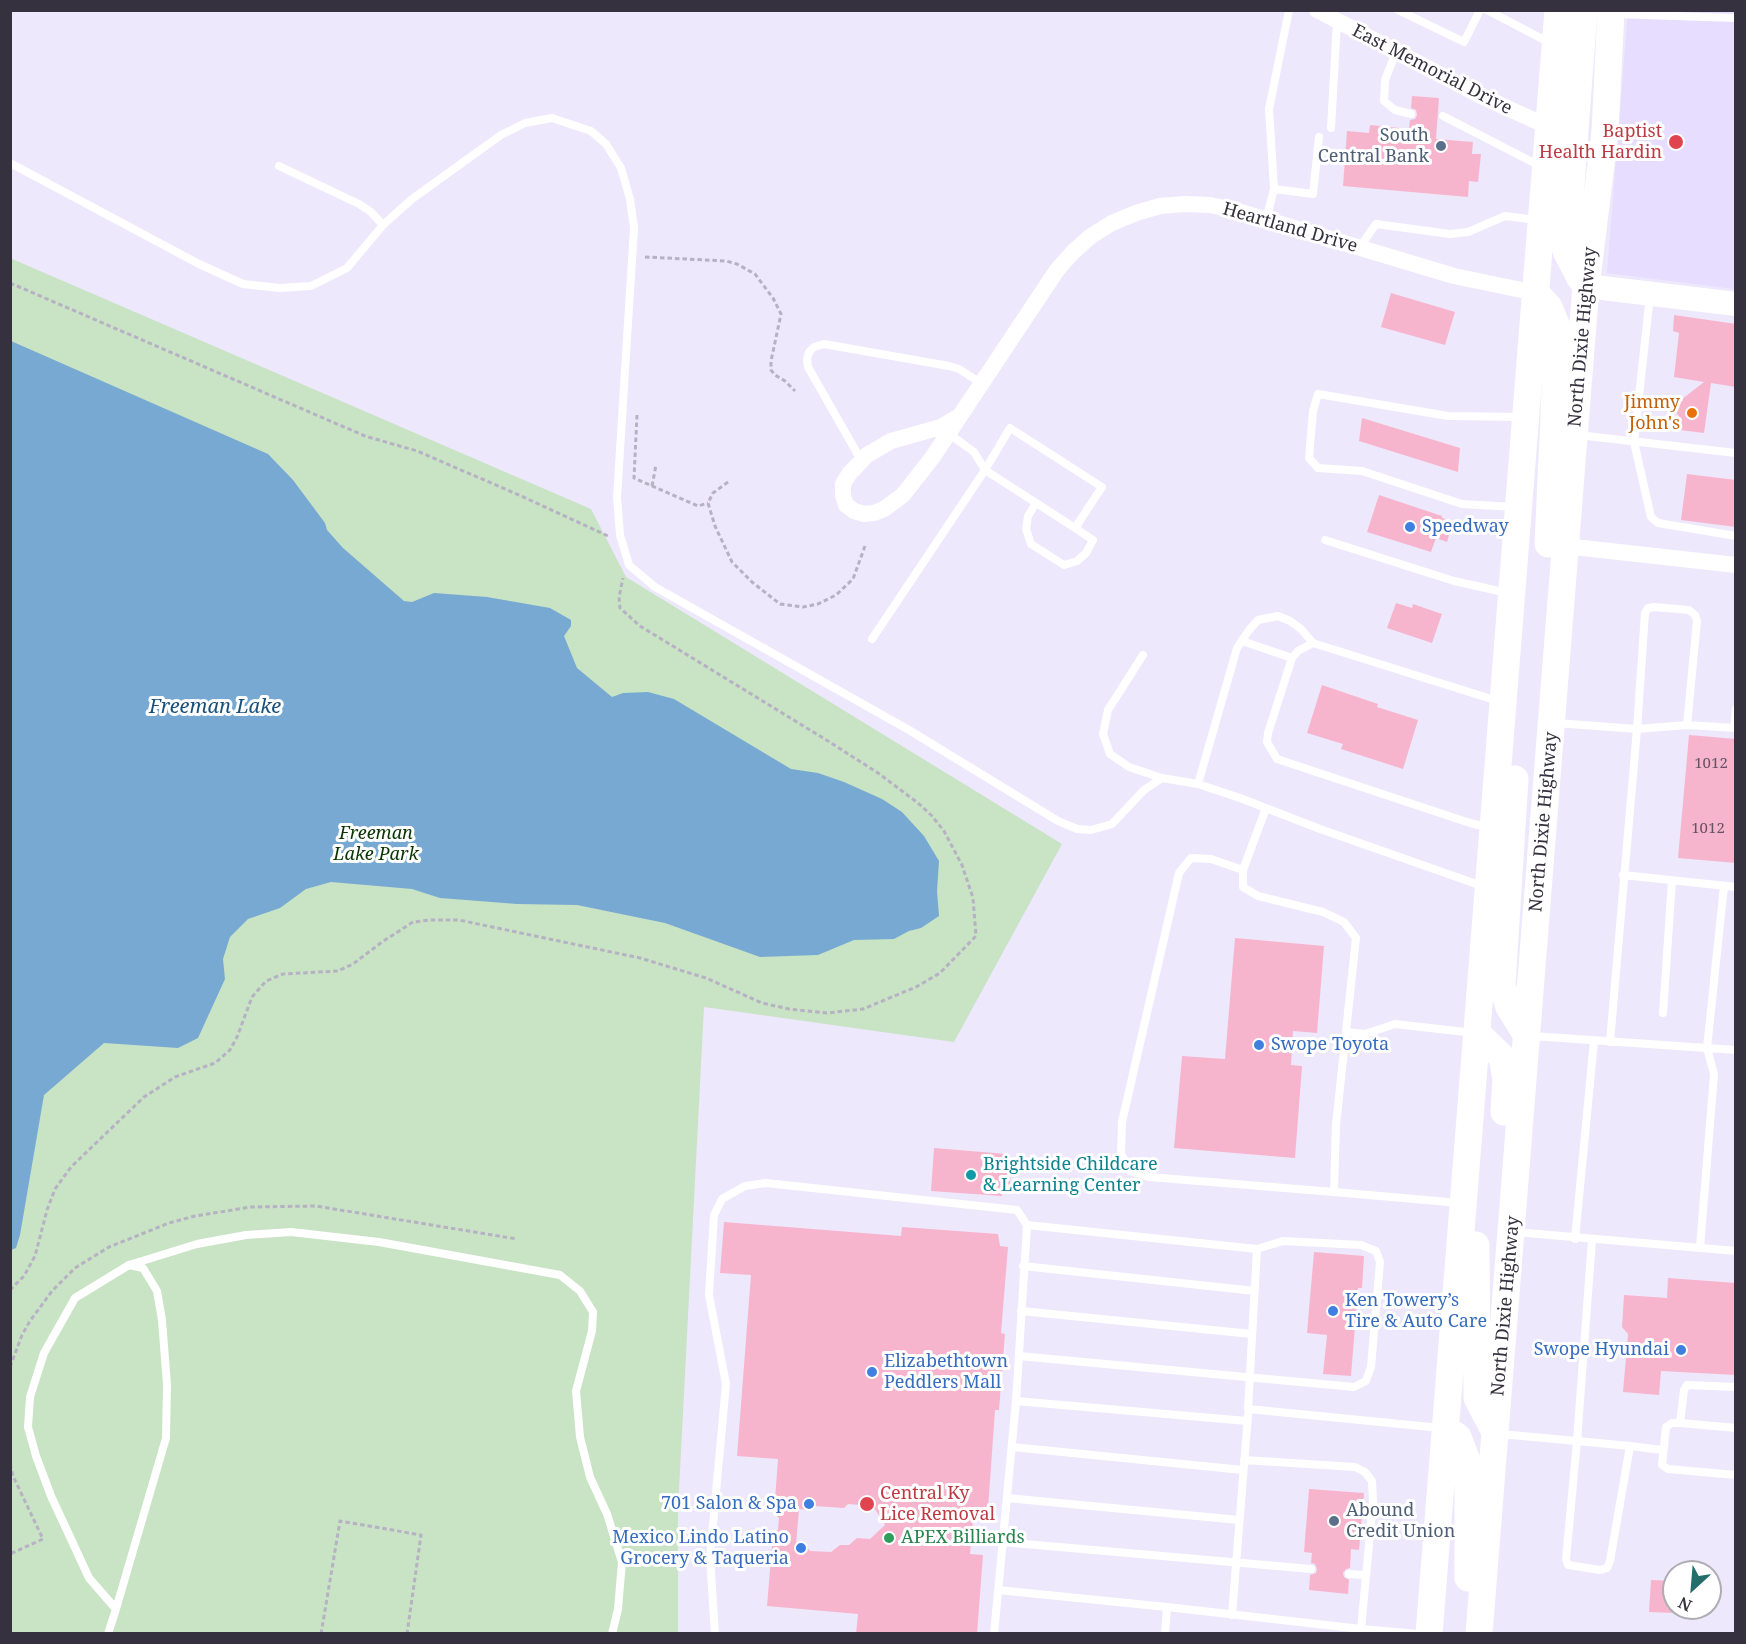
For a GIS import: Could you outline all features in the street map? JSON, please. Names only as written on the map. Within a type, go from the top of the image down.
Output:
[{"type":"main road","points":[[1429,1634],[1558,10]]},
{"type":"main road","points":[[1584,10],[1566,251],[1586,286]]},
{"type":"main road","name":"North Dixie Highway","points":[[1479,1634],[1586,286],[1605,132],[1611,12]]},
{"type":"main road","points":[[1536,293],[1549,307],[1558,329],[1536,785],[1544,805]]},
{"type":"main road","points":[[1503,715],[1517,755],[1502,985],[1509,1007],[1527,1036]]},
{"type":"main road","points":[[1476,1043],[1502,1057],[1506,1080],[1494,1265],[1496,1279],[1507,1292]]},
{"type":"main road","points":[[1476,1043],[1489,1077],[1476,1241],[1477,1398],[1496,1434]]},
{"type":"main road","points":[[1446,1429],[1458,1437],[1468,1463],[1468,1602],[1465,1634]]},
{"type":"street","name":"East Memorial Drive","points":[[1317,10],[1483,97],[1549,127]]},
{"type":"street","name":"Heartland Drive","points":[[958,417],[941,427],[891,441],[861,460],[843,484],[846,505],[864,514],[874,513],[893,503],[913,484],[1057,270],[1073,252],[1112,223],[1160,206],[1210,205],[1454,276],[1536,293]]},
{"type":"street","points":[[1586,286],[1736,304]]},
{"type":"street","points":[[1565,546],[1736,565]]},
{"type":"lane","points":[[1266,220],[1274,189],[1269,109],[1289,10]]},
{"type":"lane","points":[[1398,10],[1464,42],[1480,10]]},
{"type":"lane","points":[[1487,10],[1555,45]]},
{"type":"lane","points":[[1611,12],[1688,13],[1736,18]]},
{"type":"lane","points":[[1331,128],[1337,21]]},
{"type":"lane","points":[[1396,52],[1385,80],[1384,101],[1395,110],[1411,114]]},
{"type":"lane","points":[[1443,116],[1545,168]]},
{"type":"lane","points":[[10,163],[199,264],[243,284],[280,288],[311,286],[347,268],[383,225],[412,199],[501,135],[525,123],[552,118],[591,131],[606,144],[621,168],[630,199],[634,228],[617,496],[620,536],[629,565],[655,586],[909,730],[1058,821],[1077,829],[1091,830],[1112,824],[1144,790],[1162,778]]},
{"type":"lane","points":[[1274,189],[1313,194],[1319,137]]},
{"type":"lane","points":[[279,165],[359,204],[371,212],[383,225]]},
{"type":"lane","points":[[1359,248],[1376,224],[1450,234],[1468,232],[1504,216],[1541,220]]},
{"type":"lane","points":[[1650,294],[1634,442],[1651,517],[1658,524],[1736,536]]},
{"type":"lane","points":[[861,460],[808,367],[809,352],[814,347],[824,344],[949,366],[959,369],[981,383]]},
{"type":"lane","points":[[1518,507],[1462,504],[1362,471],[1318,468],[1309,458],[1313,411],[1318,394],[1448,417],[1525,417]]},
{"type":"lane","points":[[872,639],[986,470],[1010,428],[1102,487],[1075,528]]},
{"type":"lane","points":[[948,433],[974,452],[986,470],[1093,540],[1086,553],[1077,561],[1064,565],[1031,544],[1026,529],[1028,516],[1036,503]]},
{"type":"lane","points":[[1575,435],[1736,453]]},
{"type":"lane","points":[[1325,540],[1454,581],[1512,594]]},
{"type":"lane","points":[[1610,1042],[1645,613],[1648,608],[1689,610],[1695,615],[1697,621],[1687,725]]},
{"type":"lane","points":[[1198,784],[1237,648],[1258,620],[1278,616],[1301,629],[1313,643],[1503,715]]},
{"type":"lane","points":[[1242,641],[1292,658]]},
{"type":"lane","points":[[1313,643],[1298,651],[1292,658],[1268,733],[1267,742],[1278,759],[1470,823],[1493,828]]},
{"type":"lane","points":[[1143,655],[1108,710],[1103,734],[1110,754],[1128,767],[1162,778],[1198,784],[1488,889]]},
{"type":"lane","points":[[1552,723],[1637,729],[1687,725],[1735,728],[1736,709]]},
{"type":"lane","points":[[1266,808],[1243,870],[1243,887],[1257,896],[1323,912],[1344,922],[1356,938],[1336,1125],[1334,1192]]},
{"type":"lane","points":[[1243,870],[1211,859],[1191,858],[1179,873],[1122,1122],[1121,1153],[1130,1171],[1149,1177],[1463,1203]]},
{"type":"lane","points":[[1623,875],[1736,887]]},
{"type":"lane","points":[[1663,1013],[1672,880]]},
{"type":"lane","points":[[1700,1248],[1714,1074],[1707,1048],[1724,886]]},
{"type":"lane","points":[[1346,1032],[1365,1034],[1395,1024],[1476,1043]]},
{"type":"lane","points":[[1527,1036],[1736,1050]]},
{"type":"lane","points":[[1575,1239],[1594,1041]]},
{"type":"lane","points":[[715,1634],[710,1557],[726,1384],[710,1295],[714,1215],[722,1199],[745,1186],[766,1183],[1017,1210],[1027,1225],[1016,1401],[994,1634]]},
{"type":"lane","points":[[1018,1356],[1354,1387],[1366,1381],[1371,1367],[1380,1262],[1376,1251],[1361,1245],[1283,1241],[1257,1249],[1027,1225]]},
{"type":"lane","points":[[116,1609],[89,1578],[69,1538],[36,1456],[28,1427],[30,1397],[44,1353],[75,1298],[129,1265],[198,1244],[246,1235],[291,1232],[359,1239],[560,1275],[580,1291],[593,1312],[592,1331],[576,1391],[580,1437],[590,1477],[607,1514],[622,1562],[618,1609],[612,1634]]},
{"type":"lane","points":[[1512,1232],[1736,1251]]},
{"type":"lane","points":[[1592,1240],[1566,1559],[1573,1567],[1600,1570],[1607,1568],[1630,1446]]},
{"type":"lane","points":[[1232,1615],[1248,1409],[1257,1249]]},
{"type":"lane","points":[[108,1634],[166,1438],[167,1385],[162,1320],[157,1291],[143,1268],[129,1265]]},
{"type":"lane","points":[[1023,1266],[1255,1291]]},
{"type":"lane","points":[[1021,1311],[1252,1334]]},
{"type":"lane","points":[[1680,1423],[1684,1390],[1687,1385],[1736,1387]]},
{"type":"lane","points":[[1016,1401],[1247,1421]]},
{"type":"lane","points":[[1248,1409],[1446,1429]]},
{"type":"lane","points":[[1736,1428],[1672,1423],[1666,1427],[1662,1450],[1662,1465],[1668,1469],[1736,1475]]},
{"type":"lane","points":[[1496,1434],[1662,1450]]},
{"type":"lane","points":[[1012,1447],[1243,1470]]},
{"type":"lane","points":[[1244,1460],[1355,1467],[1365,1472],[1372,1480],[1373,1502],[1360,1629]]},
{"type":"lane","points":[[1007,1498],[1239,1520]]},
{"type":"lane","points":[[1002,1542],[1311,1569]]},
{"type":"lane","points":[[1349,1574],[1366,1575]]},
{"type":"lane","points":[[998,1590],[1419,1634]]},
{"type":"lane","points":[[1165,1634],[1167,1607]]},
{"type":"path","points":[[645,257],[726,261],[737,264],[754,274],[774,298],[781,315],[771,369],[795,391]]},
{"type":"path","points":[[10,283],[365,436],[417,451],[611,538]]},
{"type":"path","points":[[638,408],[634,478],[698,506],[708,503]]},
{"type":"path","points":[[652,486],[656,465]]},
{"type":"path","points":[[728,482],[713,493],[708,503],[715,526],[732,562],[752,582],[780,604],[803,607],[818,604],[836,594],[853,579],[865,546]]},
{"type":"path","points":[[10,1290],[24,1276],[34,1256],[55,1189],[71,1167],[144,1097],[175,1077],[215,1063],[230,1050],[252,997],[266,981],[283,974],[338,971],[353,964],[397,931],[413,922],[459,920],[640,958],[698,975],[762,1003],[808,1012],[863,1010],[916,987],[950,965],[976,936],[973,898],[962,865],[944,831],[932,816],[878,773],[640,626],[620,608],[619,597],[623,575]]},
{"type":"path","points":[[10,1464],[13,1476],[43,1539],[10,1554]]},
{"type":"path","points":[[321,1634],[340,1521],[420,1535],[407,1634]]},
{"type":"shaded area","name":"Baptist Health Hardin","points":[[1628,11],[1735,11],[1735,289],[1607,273]]},
{"type":"green space","name":"Freeman Lake Park","points":[[10,258],[591,509],[626,577],[1062,844],[954,1042],[704,1007],[678,1509],[678,1633],[11,1633]]},
{"type":"water","name":"Freeman Lake","points":[[11,341],[268,454],[293,480],[325,523],[327,530],[343,548],[404,601],[412,602],[434,593],[487,597],[550,608],[571,620],[571,626],[564,636],[577,668],[612,697],[623,693],[648,692],[674,699],[791,769],[818,773],[882,799],[902,812],[924,836],[939,861],[937,891],[939,916],[921,928],[894,939],[854,940],[818,955],[760,957],[665,923],[577,905],[517,904],[440,898],[412,889],[331,882],[306,889],[280,908],[248,919],[230,937],[223,959],[225,979],[198,1038],[178,1048],[104,1043],[44,1095],[20,1235],[16,1248],[11,1250]]},
{"type":"building","name":"South Central Bank","points":[[1412,96],[1439,98],[1436,139],[1473,142],[1472,154],[1481,154],[1478,182],[1469,181],[1468,197],[1343,186],[1347,131],[1369,133],[1370,125],[1409,129],[1410,120],[1415,119],[1417,115],[1416,110],[1411,108]]},
{"type":"building","points":[[1391,293],[1455,312],[1445,345],[1381,327]]},
{"type":"building","points":[[1674,315],[1736,324],[1736,387],[1711,383],[1704,433],[1680,430],[1681,419],[1672,407],[1704,382],[1674,377],[1679,333],[1673,331]]},
{"type":"building","points":[[1362,418],[1460,448],[1458,472],[1359,441]]},
{"type":"building","points":[[1687,474],[1736,480],[1736,527],[1681,520]]},
{"type":"building","name":"Speedway","points":[[1379,495],[1442,516],[1453,522],[1447,542],[1436,538],[1431,552],[1367,532]]},
{"type":"building","points":[[1396,603],[1412,608],[1413,604],[1442,614],[1432,643],[1387,628]]},
{"type":"building","points":[[1322,685],[1378,704],[1377,707],[1418,720],[1403,769],[1341,749],[1343,744],[1307,733]]},
{"type":"building","points":[[1689,735],[1736,739],[1736,863],[1678,858]]},
{"type":"building","name":"Swope Toyota","points":[[1235,938],[1324,946],[1317,1033],[1293,1031],[1291,1065],[1302,1066],[1295,1158],[1174,1148],[1182,1056],[1225,1059]]},
{"type":"building","name":"Brightside Childcare & Learning Center","points":[[934,1148],[1006,1154],[1005,1165],[1011,1165],[1010,1185],[1002,1185],[1002,1196],[931,1191]]},
{"type":"building","name":"Elizabethtown Peddlers Mall","points":[[724,1222],[901,1236],[902,1227],[998,1234],[1000,1246],[1008,1247],[1001,1333],[1005,1334],[999,1410],[995,1410],[988,1509],[974,1508],[970,1554],[983,1555],[977,1634],[856,1634],[858,1614],[767,1606],[773,1534],[778,1530],[779,1518],[774,1513],[778,1459],[737,1456],[751,1275],[720,1273]],"holes":[[[848,1504],[873,1506],[885,1525],[870,1539],[857,1538],[849,1545],[840,1545],[831,1552],[810,1551],[806,1546],[796,1545],[799,1509],[810,1510],[814,1506],[844,1508]]]},
{"type":"building","name":"Ken Towery’s Tire & Auto Care","points":[[1314,1252],[1364,1256],[1362,1288],[1358,1288],[1351,1376],[1323,1374],[1327,1335],[1307,1333]]},
{"type":"building","name":"Swope Hyundai","points":[[1668,1278],[1736,1283],[1736,1375],[1661,1371],[1659,1395],[1623,1392],[1628,1334],[1622,1327],[1624,1295],[1667,1298]]},
{"type":"building","name":"Abound Credit Union","points":[[1309,1489],[1364,1493],[1359,1550],[1351,1549],[1350,1568],[1343,1573],[1344,1577],[1349,1580],[1348,1594],[1309,1590],[1310,1575],[1316,1573],[1317,1569],[1315,1564],[1311,1563],[1312,1553],[1304,1552]]},
{"type":"building","points":[[1651,1580],[1662,1580],[1662,1613],[1649,1612]]},
{"type":"place","name":"Baptist Health Hardin","points":[[1676,142]]},
{"type":"place","name":"South Central Bank","points":[[1441,146]]},
{"type":"place","name":"Jimmy John's","points":[[1692,413]]},
{"type":"place","name":"Speedway","points":[[1410,527]]},
{"type":"place","name":"Swope Toyota","points":[[1259,1045]]},
{"type":"place","name":"Brightside Childcare & Learning Center","points":[[971,1175]]},
{"type":"place","name":"Ken Towery’s Tire & Auto Care","points":[[1333,1311]]},
{"type":"place","name":"Swope Hyundai","points":[[1681,1350]]},
{"type":"place","name":"Elizabethtown Peddlers Mall","points":[[872,1372]]},
{"type":"place","name":"701 Salon & Spa","points":[[809,1504]]},
{"type":"place","name":"Central Ky Lice Removal","points":[[867,1504]]},
{"type":"place","name":"Abound Credit Union","points":[[1334,1521]]},
{"type":"place","name":"APEX Billiards","points":[[889,1538]]},
{"type":"place","name":"Mexico Lindo Latino Grocery & Taqueria","points":[[801,1548]]}]
